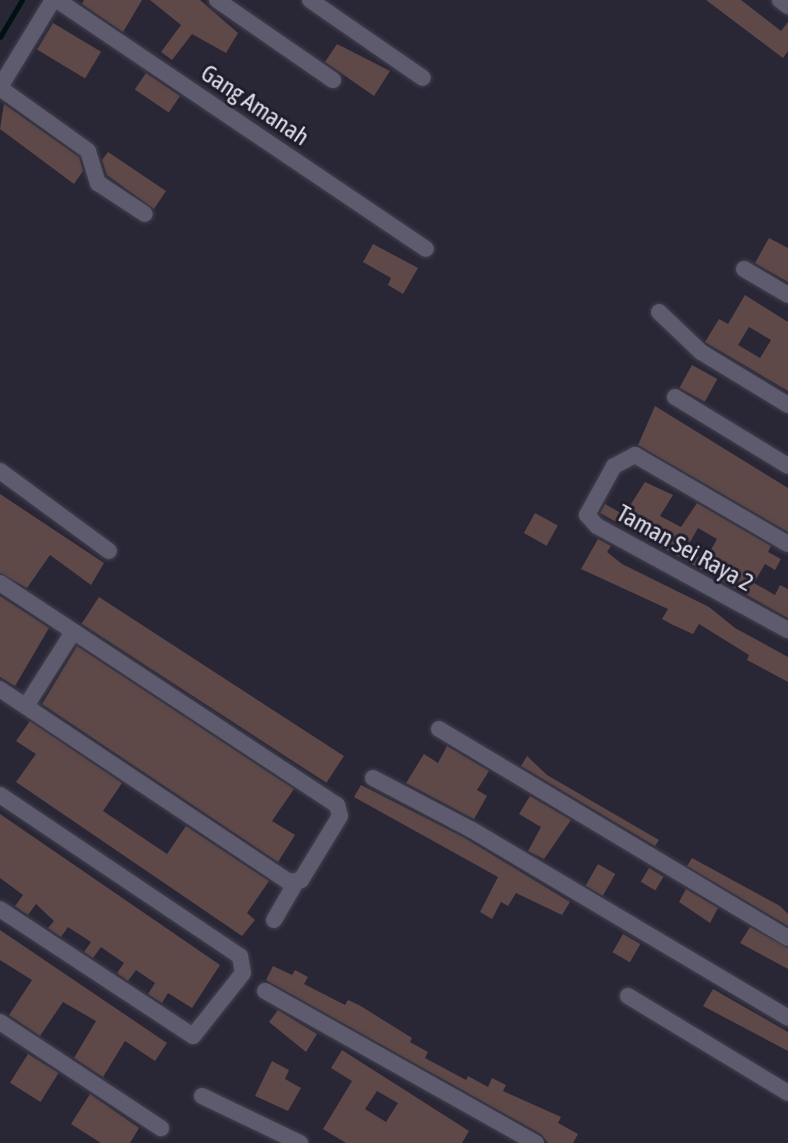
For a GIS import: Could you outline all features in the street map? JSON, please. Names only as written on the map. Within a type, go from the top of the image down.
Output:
[{"type":"street","points":[[55,0],[0,88],[88,150],[98,183],[145,214]]},
{"type":"street","name":"Gang Amanah","points":[[55,0],[426,249]]},
{"type":"street","points":[[218,0],[333,80]]},
{"type":"street","points":[[310,0],[424,78]]},
{"type":"street","points":[[780,0],[788,6]]},
{"type":"street","points":[[744,268],[788,295]]},
{"type":"street","points":[[659,313],[701,352],[788,405]]},
{"type":"street","points":[[675,397],[788,466]]},
{"type":"street","name":"Taman Sei Raya 2","points":[[788,544],[629,456],[587,517],[788,630]]},
{"type":"street","points":[[0,471],[109,551]]},
{"type":"street","points":[[0,583],[337,806],[340,816],[274,920]]},
{"type":"street","points":[[26,706],[73,632]]},
{"type":"street","points":[[0,689],[296,884]]},
{"type":"street","points":[[439,729],[788,938]]},
{"type":"street","points":[[373,778],[788,1018]]},
{"type":"street","points":[[0,795],[240,956],[243,973],[193,1036],[0,909]]},
{"type":"street","points":[[265,991],[536,1143]]},
{"type":"street","points":[[628,996],[788,1093]]},
{"type":"street","points":[[0,1022],[161,1128]]},
{"type":"street","points":[[202,1096],[300,1143]]},
{"type":"building","points":[[84,0],[142,0],[123,32],[82,4]]},
{"type":"building","points":[[150,0],[200,0],[238,33],[226,53],[192,34],[172,60],[161,52],[181,25]]},
{"type":"building","points":[[706,0],[741,0],[781,31],[788,22],[788,51],[783,58]]},
{"type":"building","points":[[53,23],[101,52],[85,78],[37,50]]},
{"type":"building","points":[[337,44],[390,71],[374,96],[325,62]]},
{"type":"building","points":[[146,73],[180,96],[169,113],[135,90]]},
{"type":"building","points":[[4,104],[79,157],[83,171],[74,184],[0,129]]},
{"type":"building","points":[[108,152],[166,191],[154,209],[107,175],[102,160]]},
{"type":"building","points":[[769,238],[788,248],[788,282],[755,263]]},
{"type":"building","points":[[373,244],[418,268],[403,294],[388,285],[391,278],[363,262]]},
{"type":"building","points":[[745,295],[788,322],[788,391],[705,342],[719,319],[728,324]],"holes":[[[749,327],[771,340],[760,358],[738,345]]]},
{"type":"building","points":[[692,365],[717,379],[705,402],[679,388]]},
{"type":"building","points":[[655,406],[788,488],[788,532],[638,445]]},
{"type":"building","points":[[645,482],[673,495],[660,516],[681,527],[697,503],[771,546],[768,552],[781,559],[775,570],[765,564],[754,583],[775,595],[780,585],[788,589],[788,618],[600,513],[605,504],[624,515]],"holes":[[[698,528],[717,539],[705,560],[686,549]]]},
{"type":"building","points":[[0,494],[104,563],[91,585],[50,555],[27,588],[0,573]]},
{"type":"building","points":[[535,513],[558,526],[547,546],[524,533]]},
{"type":"building","points":[[598,539],[611,546],[607,552],[622,564],[709,607],[735,628],[788,657],[788,682],[747,660],[749,655],[699,624],[693,634],[673,625],[662,619],[668,609],[581,569]]},
{"type":"building","points":[[0,596],[49,628],[15,686],[0,677]]},
{"type":"building","points":[[99,597],[344,756],[326,783],[82,624]]},
{"type":"building","points":[[77,646],[294,789],[272,821],[295,835],[278,862],[42,704]]},
{"type":"building","points":[[30,721],[122,783],[103,811],[167,854],[186,826],[269,881],[247,913],[255,920],[242,936],[16,782],[36,754],[16,741]]},
{"type":"building","points":[[447,746],[489,771],[477,790],[487,796],[474,819],[406,783],[424,754],[438,763]]},
{"type":"building","points":[[527,756],[547,775],[659,840],[655,846],[521,766]]},
{"type":"building","points":[[361,785],[463,837],[570,902],[562,915],[516,893],[508,906],[501,902],[492,919],[480,912],[498,877],[354,797]]},
{"type":"building","points":[[530,796],[571,820],[544,859],[528,851],[541,827],[519,814]]},
{"type":"building","points":[[0,814],[220,965],[192,1008],[168,993],[162,1003],[148,994],[155,983],[136,970],[128,981],[117,973],[124,963],[101,947],[93,958],[84,952],[91,942],[68,927],[61,937],[48,928],[54,921],[36,904],[28,915],[15,906],[23,895],[0,878]]},
{"type":"building","points":[[692,858],[780,906],[788,914],[788,926],[687,866]]},
{"type":"building","points":[[598,864],[615,874],[603,896],[586,886]]},
{"type":"building","points":[[649,868],[664,877],[655,890],[641,882]]},
{"type":"building","points":[[686,889],[718,908],[710,923],[679,902]]},
{"type":"building","points":[[750,927],[788,948],[788,969],[740,943]]},
{"type":"building","points":[[0,930],[167,1043],[155,1061],[125,1041],[103,1077],[74,1058],[96,1021],[63,1002],[40,1036],[9,1015],[32,980],[0,960]]},
{"type":"building","points":[[623,934],[640,944],[630,962],[612,952]]},
{"type":"building","points":[[273,966],[292,975],[295,970],[308,977],[304,984],[345,1005],[348,1000],[359,1005],[412,1038],[410,1042],[428,1052],[425,1058],[466,1080],[468,1076],[488,1087],[492,1078],[506,1085],[503,1091],[561,1117],[558,1123],[578,1134],[573,1143],[548,1143],[541,1134],[266,980]]},
{"type":"building","points":[[713,989],[788,1032],[788,1051],[703,1006]]},
{"type":"building","points":[[278,1010],[317,1034],[306,1052],[269,1022]]},
{"type":"building","points":[[342,1050],[469,1131],[462,1143],[346,1143],[323,1129],[352,1081],[331,1068]],"holes":[[[377,1091],[398,1103],[386,1122],[365,1109]]]},
{"type":"building","points":[[28,1054],[59,1073],[41,1102],[10,1083]]},
{"type":"building","points":[[272,1061],[289,1070],[285,1079],[301,1088],[288,1111],[255,1096]]},
{"type":"building","points":[[90,1094],[139,1128],[130,1143],[101,1143],[71,1124]]},
{"type":"waterway","points":[[0,37],[22,0]]}]
